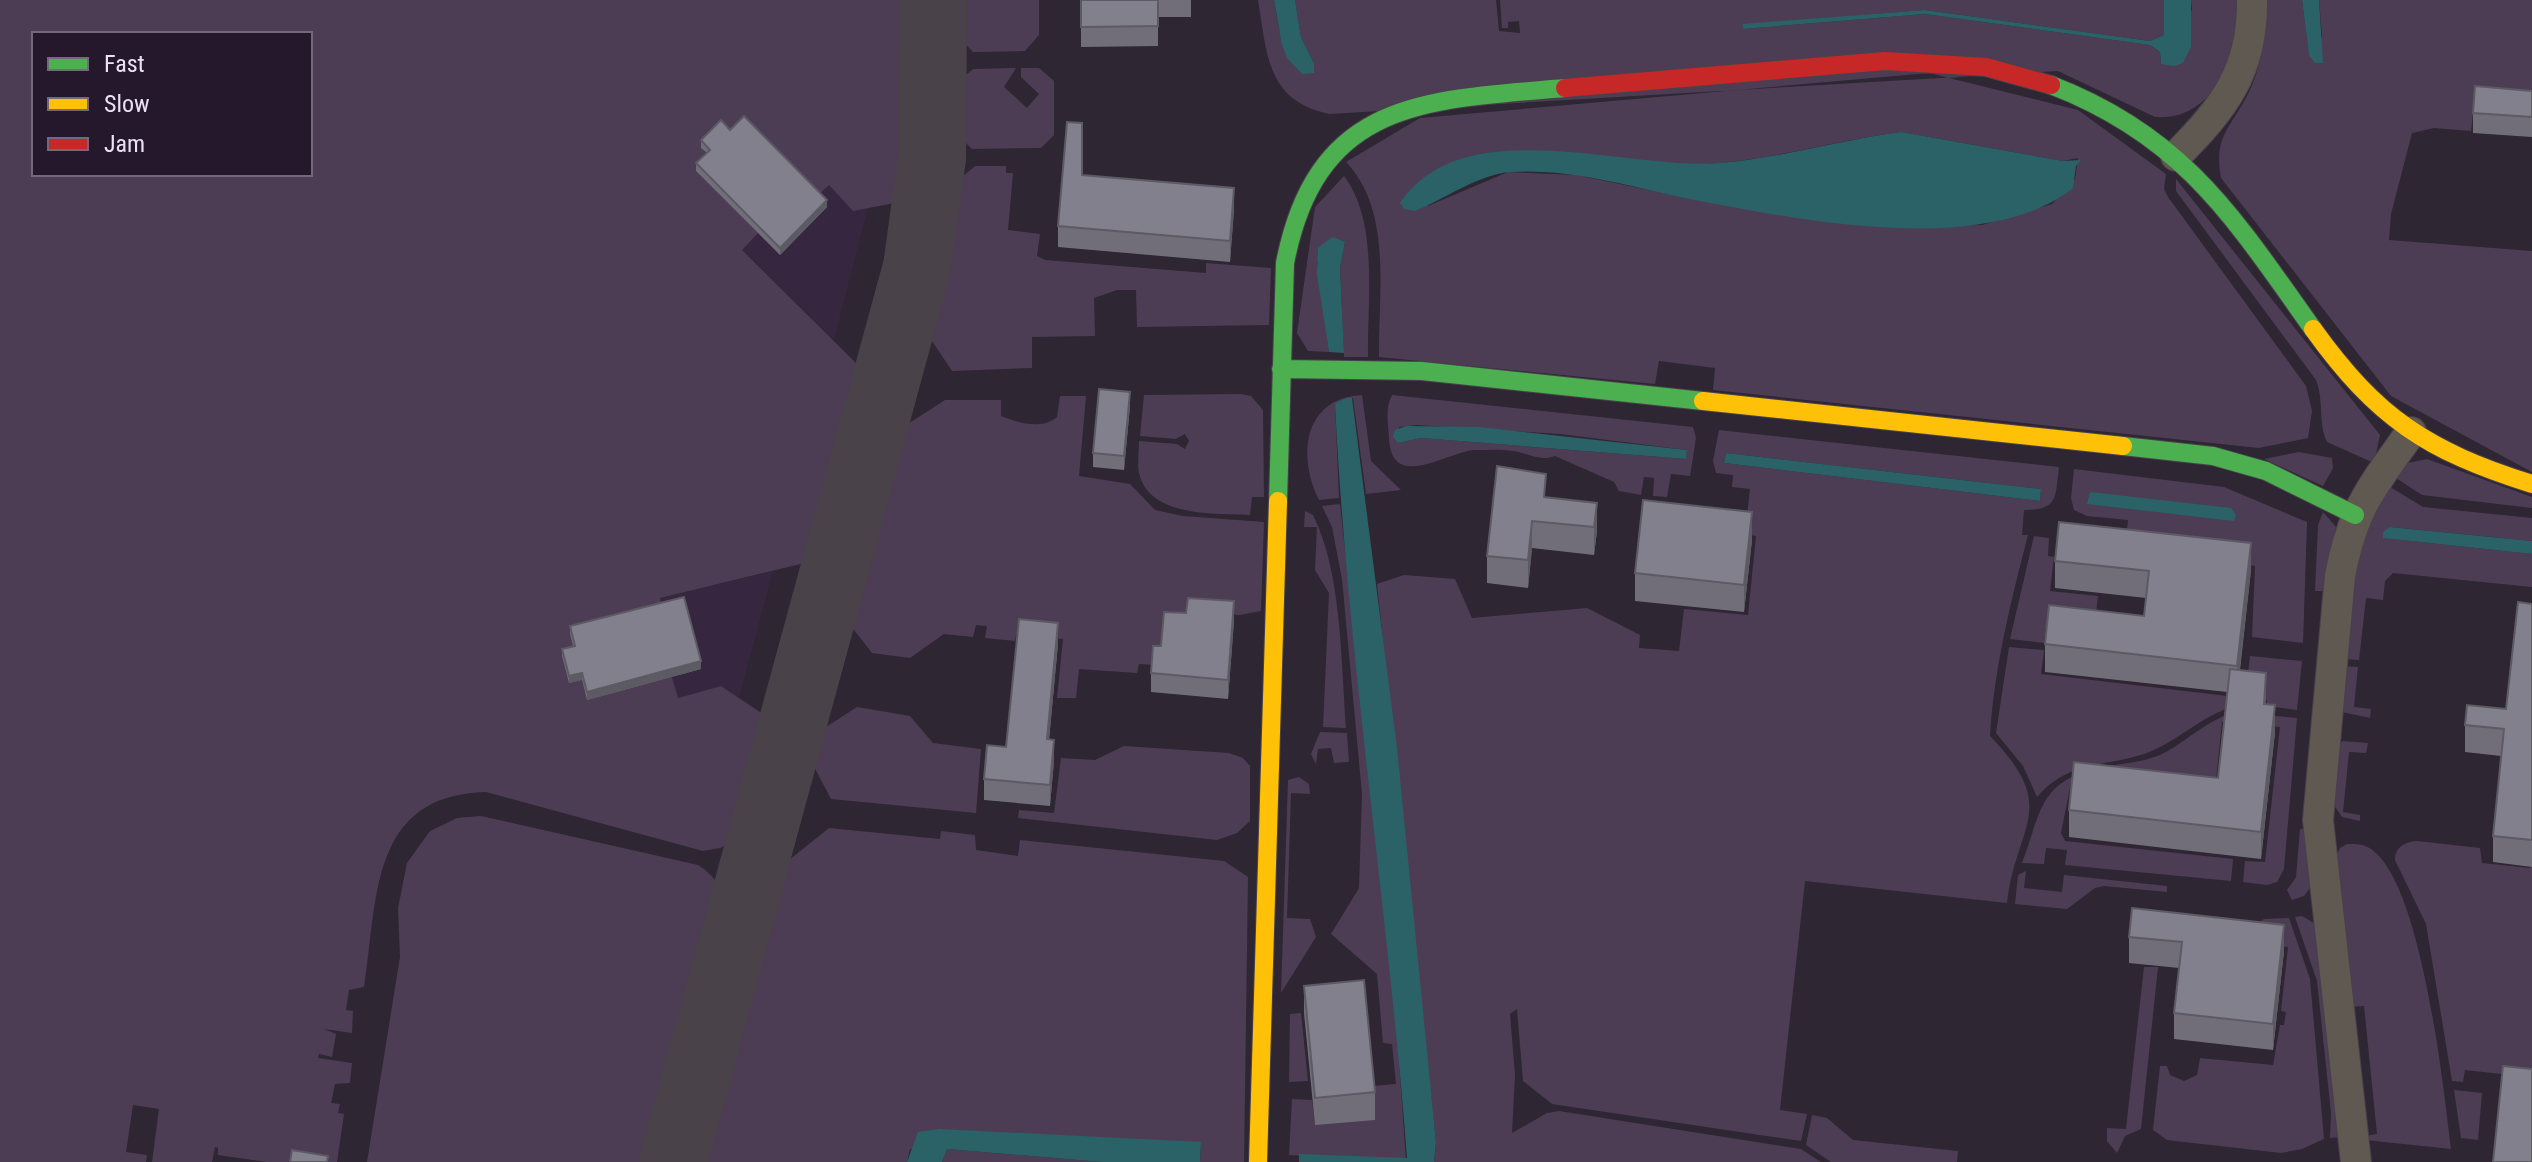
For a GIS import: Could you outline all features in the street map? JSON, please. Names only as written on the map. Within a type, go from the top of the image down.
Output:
[{"type":"street","points":[[2176,156],[2205,126],[2233,89],[2250,32],[2252,0]]},
{"type":"street","points":[[1258,1162],[1281,369],[1289,235],[1310,183],[1352,136],[1374,121],[1423,103],[1865,61],[1953,61],[1999,67],[2082,96],[2115,113],[2176,156],[2211,191],[2357,387],[2411,432],[2494,473],[2532,484]]},
{"type":"street","points":[[1281,369],[1422,371],[2213,456],[2266,471],[2355,515]]},
{"type":"street","points":[[2356,1162],[2318,820],[2340,576],[2355,515],[2411,432]]},
{"type":"shaded area","points":[[0,0],[909,0],[905,201],[853,211],[829,185],[817,196],[701,147],[710,157],[696,171],[758,233],[742,250],[865,372],[813,561],[660,598],[662,610],[570,634],[575,653],[569,683],[582,680],[587,699],[672,677],[678,698],[721,686],[769,718],[735,840],[720,848],[703,851],[486,792],[448,798],[420,811],[400,832],[386,858],[378,887],[364,987],[349,990],[346,1010],[353,1011],[352,1033],[324,1029],[336,1034],[332,1057],[319,1054],[318,1058],[352,1063],[350,1083],[335,1084],[331,1103],[340,1104],[338,1113],[344,1114],[337,1162],[266,1162],[218,1155],[218,1148],[215,1147],[212,1162],[152,1162],[159,1109],[133,1105],[126,1152],[147,1155],[146,1162],[0,1162]]},
{"type":"shaded area","points":[[958,0],[1039,0],[1039,35],[1025,51],[973,52],[958,36]]},
{"type":"shaded area","points":[[1258,0],[1274,0],[1285,48],[1302,74],[1314,63],[1301,37],[1295,0],[1496,0],[1499,31],[1520,33],[1519,21],[1508,22],[1508,28],[1502,28],[1500,0],[2164,0],[2164,35],[2150,41],[1925,10],[1742,25],[1743,29],[1925,14],[2150,45],[2160,52],[2161,64],[2192,10],[2191,0],[2238,0],[2227,60],[2209,95],[2195,108],[2177,115],[2155,117],[2058,71],[1329,114],[1308,108],[1281,86],[1268,56]]},
{"type":"shaded area","points":[[2265,0],[2302,0],[2309,54],[2322,36],[2319,0],[2532,0],[2532,109],[2474,104],[2471,131],[2434,128],[2412,133],[2391,214],[2389,240],[2532,251],[2532,472],[2391,396],[2221,178],[2219,163],[2222,141],[2249,92],[2260,59]]},
{"type":"shaded area","points":[[1016,68],[1004,87],[1027,108],[1039,94],[1021,77],[1021,68],[1039,68],[1054,81],[1054,135],[1041,148],[972,149],[958,135],[958,82],[973,69]]},
{"type":"shaded area","points":[[1929,73],[2078,110],[2166,174],[2164,189],[2168,197],[2306,386],[2312,411],[2308,438],[2259,448],[1713,390],[1715,368],[1659,361],[1655,384],[1379,357],[1381,281],[1377,229],[1361,182],[1346,162],[1420,118]],"holes":[[[1901,132],[2063,161],[2078,158],[2075,179],[2052,204],[1982,225],[1939,226],[1692,199],[1576,175],[1508,172],[1428,206],[1443,167],[1512,152],[1547,152],[1685,164],[1721,163]]]},
{"type":"shaded area","points":[[975,166],[1006,166],[1006,173],[1013,173],[1008,230],[1040,234],[1037,256],[1045,260],[1206,273],[1206,263],[1271,268],[1269,325],[1137,327],[1136,290],[1117,290],[1094,298],[1095,336],[1032,337],[1032,368],[952,371],[926,332],[945,254],[955,183]]},
{"type":"shaded area","points":[[1344,176],[1355,195],[1367,239],[1368,357],[1344,357],[1340,268],[1345,242],[1317,262],[1329,352],[1308,351],[1297,333],[1315,207]]},
{"type":"shaded area","points":[[2176,179],[2380,435],[2374,463],[2327,442],[2316,380],[2176,191]]},
{"type":"shaded area","points":[[828,184],[853,210],[868,208],[834,340],[742,249],[758,233],[780,254],[827,208],[817,196]]},
{"type":"shaded area","points":[[1144,395],[1251,396],[1263,410],[1264,497],[1252,497],[1250,515],[1203,513],[1170,506],[1145,488],[1139,473],[1139,441],[1177,444],[1185,449],[1189,441],[1185,434],[1176,439],[1140,436]]},
{"type":"shaded area","points":[[1362,395],[1371,461],[1401,490],[1366,494],[1353,398],[1335,403],[1339,498],[1319,500],[1308,466],[1310,432],[1327,407],[1342,399]]},
{"type":"shaded area","points":[[1392,395],[1693,427],[1696,438],[1690,476],[1671,474],[1667,497],[1653,496],[1654,478],[1644,477],[1641,495],[1619,491],[1614,482],[1555,456],[1539,458],[1508,450],[1475,450],[1410,466],[1400,463],[1392,454],[1388,421]],"holes":[[[1416,425],[1560,434],[1687,450],[1686,459],[1421,438],[1398,443],[1399,427]]]},
{"type":"shaded area","points":[[1060,396],[1086,396],[1079,476],[1130,484],[1155,510],[1183,516],[1264,522],[1261,611],[1240,615],[1185,613],[1183,629],[1163,627],[1160,651],[1172,666],[1139,664],[1137,673],[1079,669],[1076,698],[1057,698],[1063,639],[1016,635],[1015,641],[985,638],[987,626],[976,625],[973,637],[944,634],[910,658],[872,653],[847,621],[900,429],[945,400],[1001,400],[1001,416],[1022,423],[1044,423],[1057,417]]},
{"type":"shaded area","points":[[1719,430],[2059,467],[2053,500],[2044,508],[2024,510],[2022,535],[2028,535],[1995,685],[1990,736],[2024,782],[2029,800],[2028,817],[2007,903],[1805,881],[1780,1110],[1807,1114],[1801,1141],[1552,1104],[1523,1081],[1517,1009],[1510,1014],[1515,1075],[1512,1133],[1547,1113],[1559,1111],[1801,1149],[1821,1162],[1434,1162],[1436,1142],[1377,584],[1404,575],[1455,579],[1472,618],[1587,608],[1640,635],[1639,648],[1679,651],[1684,609],[1748,615],[1756,536],[1745,534],[1750,489],[1732,487],[1733,475],[1716,473],[1713,461]],"holes":[[[1726,453],[2041,489],[2040,501],[1724,463]]]},
{"type":"shaded area","points":[[2299,452],[2332,458],[2333,468],[2323,486],[2264,459]]},
{"type":"shaded area","points":[[2427,459],[2532,497],[2532,508],[2422,495],[2393,476],[2408,463]]},
{"type":"shaded area","points":[[2074,469],[2224,487],[2307,522],[2303,643],[2252,637],[2255,566],[2125,551],[2128,520],[2087,516],[2074,510],[2071,498]]},
{"type":"shaded area","points":[[2387,485],[2423,507],[2532,518],[2532,541],[2390,527],[2384,538],[2532,554],[2532,587],[2393,573],[2385,581],[2383,600],[2366,598],[2359,660],[2344,659],[2357,553]]},
{"type":"shaded area","points":[[1340,504],[1395,1005],[1406,1161],[1289,1155],[1292,1099],[1312,1100],[1315,1125],[1372,1086],[1396,1084],[1392,1044],[1383,1043],[1377,974],[1331,934],[1359,888],[1362,794],[1342,579],[1332,527],[1322,506]]},
{"type":"shaded area","points":[[1305,511],[1313,515],[1330,564],[1341,647],[1346,728],[1323,727],[1329,593],[1315,570],[1317,527],[1304,527]]},
{"type":"shaded area","points":[[2323,512],[2336,527],[2325,591],[2315,591],[2318,525]]},
{"type":"shaded area","points":[[2034,536],[2049,538],[2048,556],[2054,557],[2050,591],[2098,596],[2094,631],[2046,626],[2044,643],[2010,639]]},
{"type":"shaded area","points":[[773,571],[739,698],[721,686],[677,698],[672,677],[701,669],[662,610],[659,598]]},
{"type":"shaded area","points":[[2009,647],[2044,650],[2041,674],[2236,697],[2235,706],[2144,754],[2065,775],[2037,797],[2023,766],[1996,733]]},
{"type":"shaded area","points":[[2250,656],[2302,661],[2297,710],[2267,706],[2267,700],[2245,697]]},
{"type":"shaded area","points":[[2343,666],[2358,667],[2354,707],[2371,709],[2370,718],[2342,712]]},
{"type":"shaded area","points":[[857,707],[910,716],[933,743],[981,749],[976,813],[831,799],[810,759],[815,734]]},
{"type":"shaded area","points":[[2237,712],[2246,723],[2222,722],[2214,800],[2071,783],[2061,833],[2065,841],[2233,859],[2231,881],[2065,865],[2067,850],[2046,848],[2044,864],[2022,863],[2041,811],[2056,787],[2086,772],[2156,757],[2216,720]]},
{"type":"shaded area","points":[[2266,715],[2297,718],[2284,869],[2277,882],[2267,885],[2243,882],[2245,861],[2265,862],[2280,727],[2272,726]]},
{"type":"shaded area","points":[[1320,732],[1347,733],[1349,762],[1334,763],[1331,748],[1318,749],[1316,764],[1311,754]]},
{"type":"shaded area","points":[[2343,741],[2368,743],[2366,753],[2349,752],[2343,812],[2360,815],[2360,821],[2342,817],[2333,804],[2338,745]]},
{"type":"shaded area","points":[[1124,746],[1229,753],[1243,758],[1250,766],[1250,821],[1237,833],[1217,840],[1018,818],[1019,810],[1054,813],[1061,758],[1095,760]]},
{"type":"shaded area","points":[[1299,777],[1309,784],[1310,794],[1291,793],[1287,918],[1310,919],[1316,937],[1281,993],[1288,780]]},
{"type":"shaded area","points":[[481,816],[698,865],[716,883],[720,907],[650,1162],[367,1162],[400,957],[398,908],[407,863],[430,831],[457,818]]},
{"type":"shaded area","points":[[829,828],[940,839],[941,831],[975,835],[976,850],[1018,856],[1020,840],[1224,861],[1248,877],[1244,1162],[1200,1162],[1201,1142],[910,1149],[907,1162],[698,1162],[779,868]]},
{"type":"shaded area","points":[[2300,829],[2308,829],[2313,884],[2304,896],[2292,900],[2287,890],[2296,877]]},
{"type":"shaded area","points":[[2417,841],[2480,848],[2482,863],[2530,868],[2532,861],[2532,1072],[2528,1077],[2465,1070],[2463,1082],[2452,1081],[2426,924],[2395,860],[2402,846]]},
{"type":"shaded area","points":[[2347,844],[2365,846],[2384,863],[2401,894],[2426,984],[2451,1149],[2365,1140],[2364,1136],[2377,1134],[2364,1006],[2351,1007],[2334,860],[2340,848]]},
{"type":"shaded area","points":[[2026,871],[2024,888],[2062,892],[2064,875],[2167,886],[2167,892],[2104,886],[2095,888],[2067,909],[2015,904],[2018,875]]},
{"type":"shaded area","points":[[2302,916],[2317,925],[2341,1137],[2330,1138],[2331,1113],[2317,981],[2295,917]]},
{"type":"shaded area","points":[[2289,918],[2310,979],[2324,1139],[2302,1149],[2281,1153],[2167,1140],[2153,1130],[2160,1066],[2167,1066],[2170,1075],[2184,1081],[2197,1075],[2200,1058],[2273,1065],[2280,1025],[2284,1025],[2286,1012],[2281,1011],[2288,947],[2237,941],[2264,919]]},
{"type":"shaded area","points":[[2144,967],[2158,967],[2141,1129],[2125,1136],[2117,1153],[2107,1141],[2107,1128],[2126,1129]]},
{"type":"shaded area","points":[[1301,1013],[1308,1081],[1289,1082],[1290,1014]]},
{"type":"shaded area","points":[[2454,1090],[2482,1093],[2478,1140],[2461,1138]]},
{"type":"shaded area","points":[[1812,1115],[1827,1118],[1853,1140],[1958,1151],[1957,1162],[1831,1162],[1806,1145]]},
{"type":"shaded area","points":[[947,1149],[1102,1162],[942,1162]]},
{"type":"water","points":[[1274,0],[1295,0],[1301,37],[1314,63],[1314,73],[1302,74],[1287,58]]},
{"type":"water","points":[[2164,0],[2191,0],[2191,47],[2183,63],[2174,66],[2161,64],[2160,52],[2150,45],[1925,14],[1743,29],[1742,24],[1925,10],[2150,41],[2164,35]]},
{"type":"water","points":[[2302,0],[2319,0],[2323,63],[2315,63],[2309,55]]},
{"type":"water","points":[[1901,132],[2063,161],[2081,160],[2076,166],[2073,188],[2035,210],[1990,222],[1940,228],[1888,228],[1782,216],[1556,173],[1498,174],[1415,211],[1404,209],[1400,203],[1428,175],[1464,158],[1504,151],[1549,151],[1682,163],[1720,163]]},
{"type":"water","points":[[1332,237],[1345,242],[1340,268],[1344,353],[1329,352],[1317,274],[1318,248]]},
{"type":"water","points":[[1352,398],[1397,748],[1436,1142],[1434,1162],[1299,1162],[1299,1154],[1407,1158],[1341,497],[1335,403]]},
{"type":"water","points":[[1406,426],[1479,427],[1687,450],[1686,459],[1421,438],[1398,443],[1393,437],[1395,430]]},
{"type":"water","points":[[1726,453],[2041,489],[2040,501],[1724,463]]},
{"type":"water","points":[[2090,492],[2231,508],[2236,515],[2234,521],[2087,504]]},
{"type":"water","points":[[2390,527],[2532,541],[2532,554],[2383,538],[2383,532]]},
{"type":"water","points":[[940,1129],[1201,1142],[1200,1162],[1102,1162],[947,1149],[942,1162],[907,1162],[918,1132]]},
{"type":"building","points":[[1081,0],[1158,0],[1158,26],[1081,27]]},
{"type":"building","points":[[2475,86],[2532,91],[2532,117],[2473,113]]},
{"type":"building","points":[[744,116],[827,200],[780,248],[696,163],[710,150],[701,140],[721,120],[730,130]]},
{"type":"building","points":[[1067,122],[1082,123],[1082,175],[1234,188],[1230,241],[1058,226]]},
{"type":"building","points":[[1099,389],[1130,392],[1124,456],[1093,453]]},
{"type":"building","points":[[1497,466],[1546,474],[1544,497],[1597,503],[1594,527],[1532,521],[1528,560],[1487,556]]},
{"type":"building","points":[[1643,500],[1752,512],[1744,585],[1635,573]]},
{"type":"building","points":[[2059,522],[2251,543],[2237,666],[2045,644],[2049,605],[2144,616],[2149,571],[2055,561]]},
{"type":"building","points":[[684,597],[701,661],[587,692],[582,673],[569,676],[562,649],[575,646],[570,626]]},
{"type":"building","points":[[1188,598],[1234,601],[1228,680],[1151,673],[1153,646],[1161,646],[1164,612],[1186,613]]},
{"type":"building","points":[[2518,602],[2532,604],[2532,840],[2493,836],[2504,729],[2465,725],[2467,705],[2506,709]]},
{"type":"building","points":[[1019,619],[1058,623],[1047,739],[1054,740],[1050,785],[984,779],[987,745],[1006,747]]},
{"type":"building","points":[[2230,669],[2266,673],[2264,704],[2275,705],[2261,832],[2069,810],[2074,762],[2218,778]]},
{"type":"building","points":[[2132,908],[2284,925],[2273,1024],[2174,1013],[2182,942],[2129,937]]},
{"type":"building","points":[[1364,980],[1375,1092],[1315,1098],[1304,986]]},
{"type":"building","points":[[2503,1066],[2532,1069],[2532,1162],[2493,1162]]},
{"type":"building","points":[[292,1150],[328,1156],[327,1162],[290,1162]]},
{"type":"taxiway","points":[[673,1162],[917,267],[932,158],[933,0]]},
{"type":"traffic: fast","points":[[2051,85],[2137,129],[2172,155],[2230,216],[2313,329]]},
{"type":"traffic: fast","points":[[1278,501],[1285,263],[1300,209],[1323,168],[1351,139],[1384,118],[1423,105],[1467,97],[1565,88]]},
{"type":"traffic: fast","points":[[1281,369],[1422,371],[1703,401]]},
{"type":"traffic: fast","points":[[2123,446],[2213,456],[2266,471],[2355,515]]},
{"type":"traffic: slow","points":[[2313,329],[2359,386],[2407,428],[2462,458],[2532,484]]},
{"type":"traffic: slow","points":[[1703,401],[2123,446]]},
{"type":"traffic: slow","points":[[1258,1162],[1278,501]]},
{"type":"traffic: jam","points":[[1565,88],[1885,61],[1986,67],[2051,85]]}]
